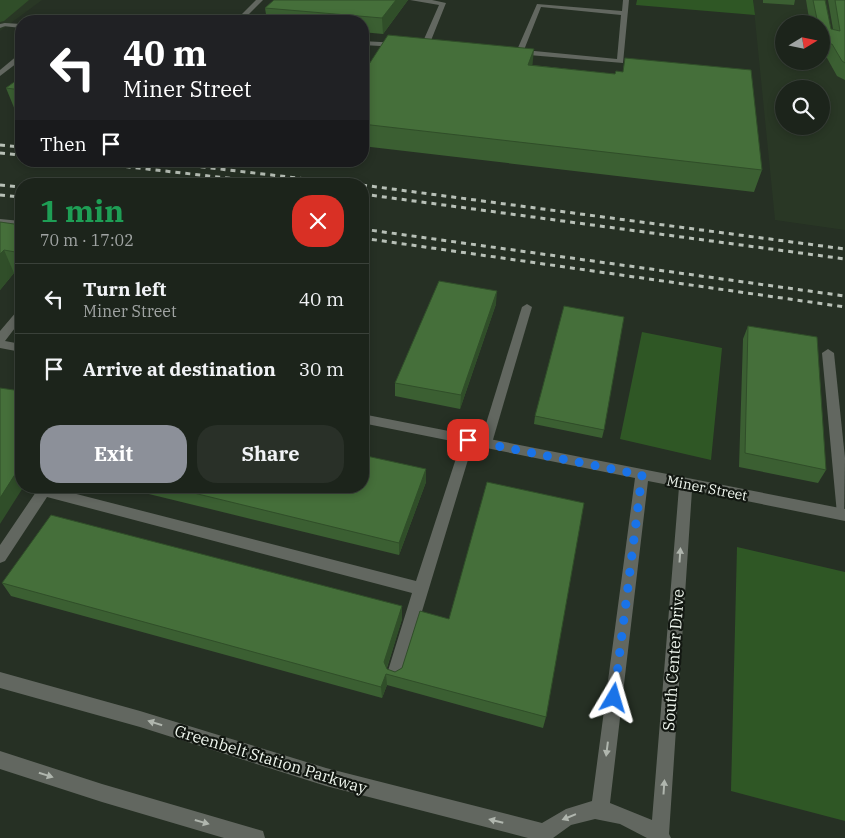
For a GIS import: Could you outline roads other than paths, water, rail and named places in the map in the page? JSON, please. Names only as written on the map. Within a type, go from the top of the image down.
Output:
[{"type":"street","points":[[244,15],[260,0]]},
{"type":"street","points":[[413,0],[444,3],[425,46]]},
{"type":"street","points":[[510,51],[620,61],[626,0]]},
{"type":"street","points":[[520,52],[539,5],[624,13]]},
{"type":"street","points":[[2,26],[15,26]]},
{"type":"street","points":[[369,43],[407,45]]},
{"type":"street","points":[[416,45],[434,46]]},
{"type":"street","points":[[0,74],[15,62]]},
{"type":"street","points":[[0,222],[15,223]]},
{"type":"street","points":[[486,443],[527,307]]},
{"type":"street","points":[[0,339],[15,320]]},
{"type":"street","points":[[0,344],[15,347]]},
{"type":"street","points":[[828,353],[844,514]]},
{"type":"street","name":"Miner Street","points":[[369,419],[844,514]]},
{"type":"street","points":[[394,674],[468,440]]},
{"type":"street","points":[[600,810],[642,475]]},
{"type":"street","name":"South Center Drive","points":[[661,837],[686,483]]},
{"type":"street","points":[[0,557],[42,493]]},
{"type":"street","points":[[60,493],[421,589]]},
{"type":"street","name":"Greenbelt Station Parkway","points":[[0,680],[140,718],[326,777],[542,836]]},
{"type":"street","points":[[0,760],[102,793],[256,838]]},
{"type":"street","points":[[542,836],[566,817],[600,810],[645,825],[661,837]]},
{"type":"railway","points":[[0,145],[15,146]]},
{"type":"railway","points":[[0,153],[15,154]]},
{"type":"railway","points":[[129,167],[227,178]]},
{"type":"railway","points":[[203,167],[297,178]]},
{"type":"railway","points":[[0,185],[15,186]]},
{"type":"railway","points":[[369,186],[845,249]]},
{"type":"railway","points":[[0,195],[15,196]]},
{"type":"railway","points":[[369,195],[845,259]]},
{"type":"railway","points":[[369,230],[845,296]]},
{"type":"railway","points":[[369,239],[845,307]]}]
